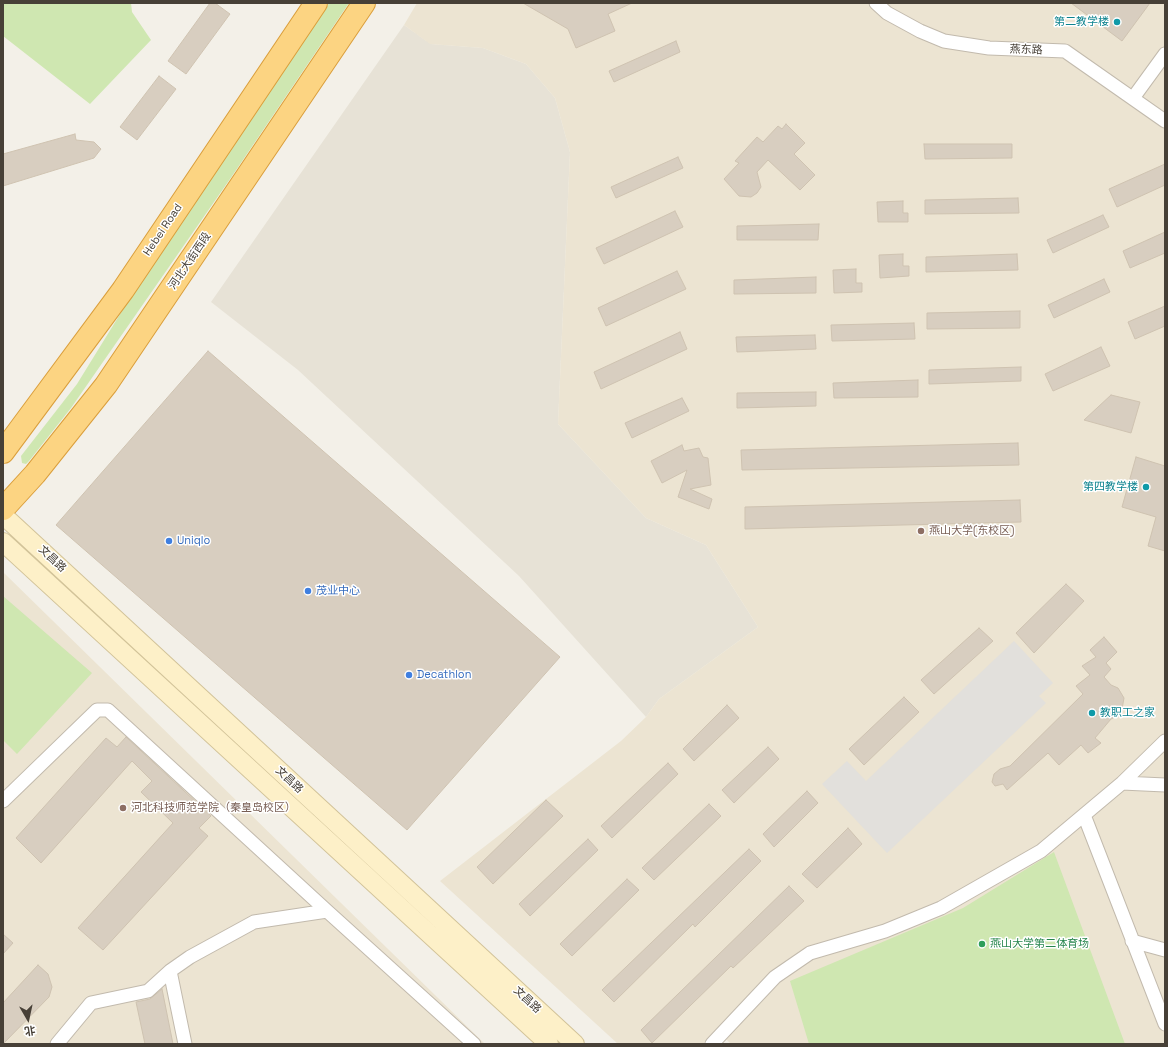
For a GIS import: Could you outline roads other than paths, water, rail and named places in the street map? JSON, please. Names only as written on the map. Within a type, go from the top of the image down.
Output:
[{"type":"highway","name":"Hebei Road","points":[[3,452],[123,290],[316,3]]},
{"type":"highway","name":"河北大街西段","points":[[3,509],[35,474],[106,385],[364,3]]},
{"type":"main road","name":"文昌路","points":[[3,515],[575,1044]]},
{"type":"main road","name":"文昌路","points":[[3,542],[549,1044]]},
{"type":"street","name":"燕东路","points":[[876,3],[887,13],[900,21],[920,32],[944,41],[989,48],[1065,51],[1165,120]]},
{"type":"street","points":[[1133,98],[1165,54]]},
{"type":"street","points":[[3,801],[96,710],[108,710],[474,1044]]},
{"type":"street","points":[[712,1044],[775,977],[810,953],[885,930],[941,908],[1041,851],[1122,783],[1165,741]]},
{"type":"street","points":[[1122,783],[1165,785]]},
{"type":"street","points":[[1084,815],[1165,1024]]},
{"type":"street","points":[[57,1044],[91,1003],[148,991],[170,971],[190,956],[254,922],[327,911]]},
{"type":"street","points":[[1132,941],[1165,950]]},
{"type":"street","points":[[170,971],[185,1044]]},
{"type":"place","name":"第二教学楼","points":[[1117,22]]},
{"type":"place","name":"第四教学楼","points":[[1146,487]]},
{"type":"place","name":"燕山大学(东校区)","points":[[921,531]]},
{"type":"place","name":"Uniqlo","points":[[169,541]]},
{"type":"place","name":"茂业中心","points":[[308,591]]},
{"type":"place","name":"Decathlon","points":[[409,675]]},
{"type":"place","name":"教职工之家","points":[[1092,713]]},
{"type":"place","name":"河北科技师范学院（秦皇岛校区）","points":[[123,808]]},
{"type":"place","name":"燕山大学第二体育场","points":[[982,944]]}]
